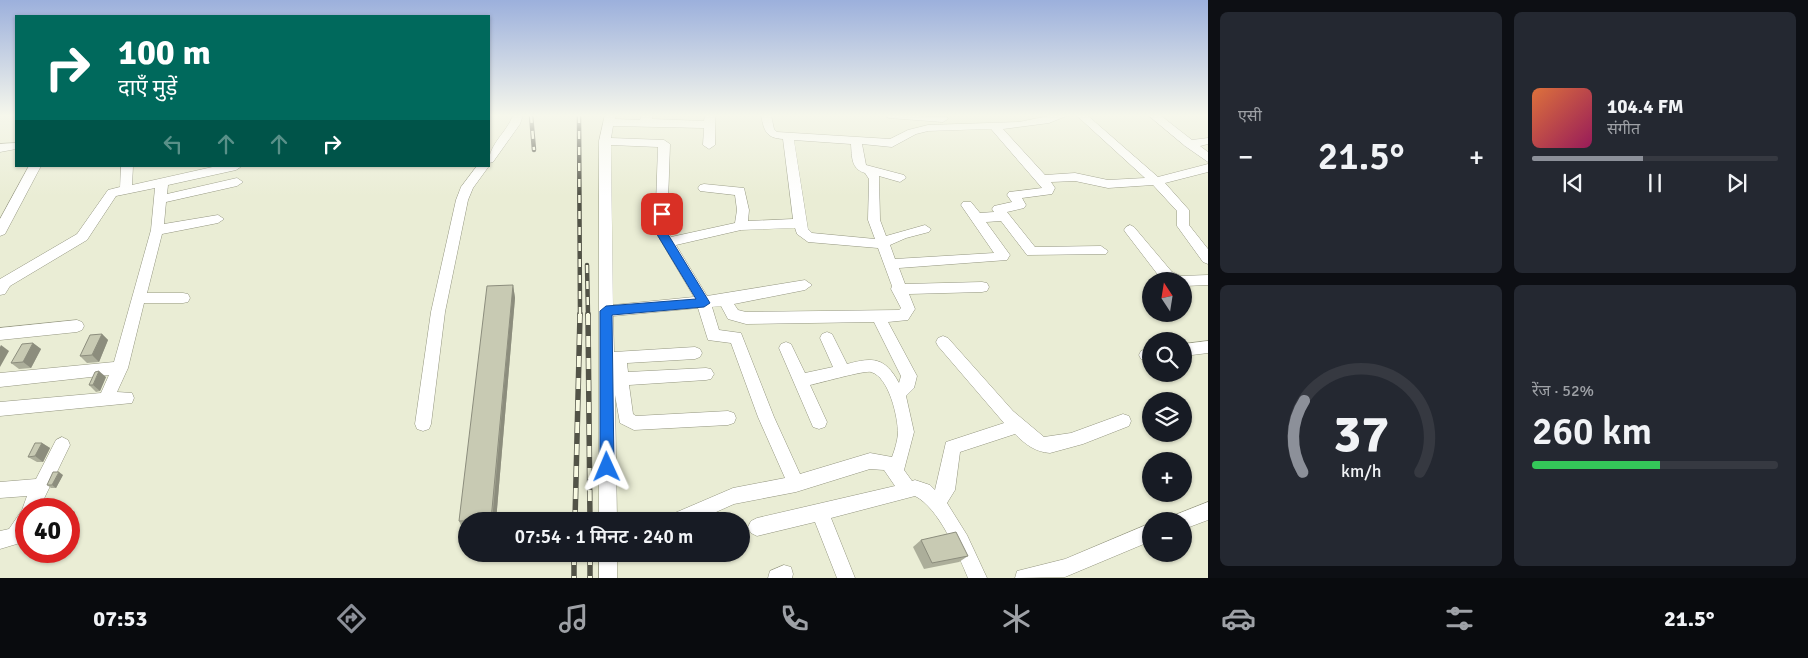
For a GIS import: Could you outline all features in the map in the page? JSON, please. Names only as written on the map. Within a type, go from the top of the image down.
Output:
[{"type":"street","points":[[490,158],[502,142]]},
{"type":"street","points":[[608,512],[613,358],[606,311],[605,142],[664,144],[661,231],[704,303],[712,336],[734,335],[737,339],[766,417],[796,484]]},
{"type":"street","points":[[709,142],[709,146]]},
{"type":"street","points":[[789,142],[800,223],[804,234],[815,239],[883,244],[902,234],[925,230]]},
{"type":"street","points":[[856,142],[859,165],[870,171],[900,178]]},
{"type":"street","points":[[874,142],[894,142]]},
{"type":"street","points":[[1008,142],[1049,188],[1048,191],[1013,195],[1020,206],[998,209],[1032,252],[1101,251]]},
{"type":"street","points":[[1112,142],[1156,181],[1183,210],[1183,226],[1208,259]]},
{"type":"street","points":[[1186,142],[1208,158]]},
{"type":"street","points":[[1189,144],[1202,142]]},
{"type":"street","points":[[0,160],[7,147]]},
{"type":"street","points":[[0,231],[34,167]]},
{"type":"street","points":[[126,189],[128,167]]},
{"type":"street","points":[[0,290],[5,282],[82,237],[112,193],[162,181],[196,170],[226,167]]},
{"type":"street","points":[[423,424],[438,312],[462,200],[467,187],[482,167]]},
{"type":"street","points":[[1042,179],[1075,177],[1108,184],[1156,181],[1208,168]]},
{"type":"street","points":[[725,300],[736,317],[903,316],[907,314],[908,309],[898,289],[874,220],[875,179],[870,171]]},
{"type":"street","points":[[106,400],[120,368],[137,298],[157,230],[162,181]]},
{"type":"street","points":[[161,199],[237,182]]},
{"type":"street","points":[[704,188],[740,191],[743,210],[741,226]]},
{"type":"street","points":[[890,264],[1002,257],[991,236],[967,206]]},
{"type":"street","points":[[977,218],[1004,216]]},
{"type":"street","points":[[157,230],[218,219]]},
{"type":"street","points":[[667,242],[741,226],[800,223]]},
{"type":"street","points":[[1130,230],[1167,276],[1180,281],[1208,280]]},
{"type":"street","points":[[606,311],[704,303],[805,285]]},
{"type":"street","points":[[898,289],[982,287]]},
{"type":"street","points":[[137,298],[182,298]]},
{"type":"street","points":[[878,316],[909,376],[909,383],[899,394]]},
{"type":"street","points":[[0,334],[78,326]]},
{"type":"street","points":[[827,338],[843,372]]},
{"type":"street","points":[[943,342],[1031,440],[1045,446],[1123,421]]},
{"type":"street","points":[[1192,349],[1208,347]]},
{"type":"street","points":[[786,348],[819,422]]},
{"type":"street","points":[[613,358],[694,353]]},
{"type":"street","points":[[613,358],[621,379],[626,418],[634,423],[728,418]]},
{"type":"street","points":[[801,380],[843,372],[866,365],[876,366],[899,394],[906,434],[896,470]]},
{"type":"street","points":[[0,380],[120,368]]},
{"type":"street","points":[[621,379],[706,374]]},
{"type":"street","points":[[0,409],[126,398]]},
{"type":"street","points":[[934,502],[943,496],[946,490],[952,447],[1018,426]]},
{"type":"street","points":[[35,498],[62,445]]},
{"type":"street","points":[[697,512],[733,496],[796,484],[870,461],[886,462],[896,470],[908,491]]},
{"type":"street","points":[[0,490],[41,486]]},
{"type":"street","points":[[758,527],[919,488],[934,502],[960,542],[978,578]]},
{"type":"street","points":[[1192,517],[1208,511]]},
{"type":"street","points":[[820,513],[846,578]]},
{"type":"street","points":[[0,540],[15,535]]},
{"type":"street","points":[[1024,578],[1069,573],[1142,536]]},
{"type":"street","points":[[608,562],[608,578]]},
{"type":"building","points":[[513,285],[492,512],[460,512],[487,286]]},
{"type":"building","points":[[102,334],[92,355],[80,356],[90,335]]},
{"type":"building","points":[[33,343],[23,362],[11,363],[22,344]]},
{"type":"building","points":[[99,371],[93,385],[89,385],[95,372]]},
{"type":"building","points":[[35,443],[42,443],[35,456],[28,457]]},
{"type":"building","points":[[53,472],[59,472],[52,485],[47,485]]},
{"type":"building","points":[[956,532],[968,556],[932,563],[921,540]]},
{"type":"railway","points":[[533,142],[534,150]]},
{"type":"railway","points":[[579,142],[580,314]]},
{"type":"railway","points":[[587,265],[588,315]]},
{"type":"railway","points":[[575,512],[580,314]]},
{"type":"railway","points":[[588,314],[590,512]]},
{"type":"railway","points":[[574,562],[574,578]]},
{"type":"railway","points":[[590,562],[590,578]]},
{"type":"route","points":[[607,467],[606,311],[704,303],[661,231],[662,214]]}]
